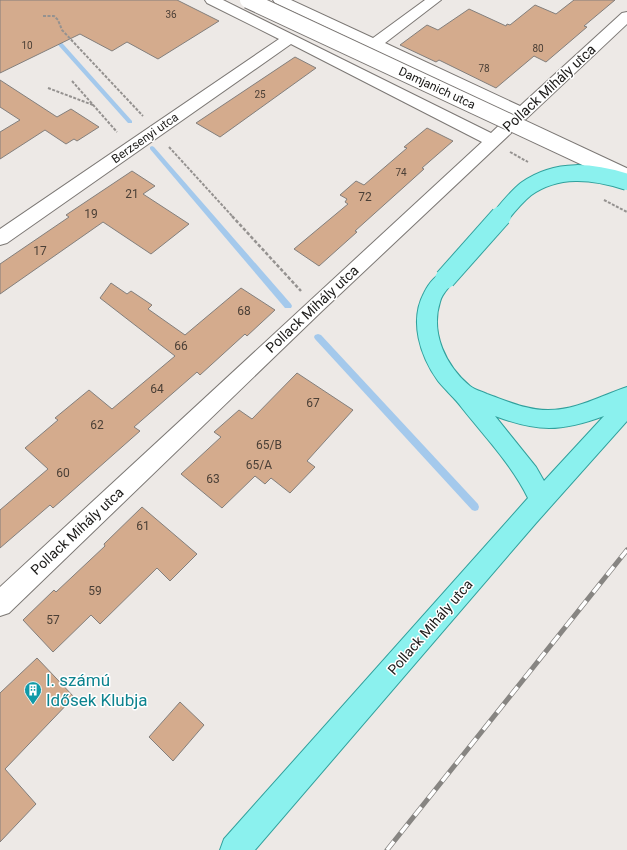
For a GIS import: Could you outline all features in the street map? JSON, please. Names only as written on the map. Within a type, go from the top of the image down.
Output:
[{"type":"main road","points":[[541,499],[528,474],[464,393],[447,376],[437,363],[430,343],[428,321],[430,304],[438,287],[445,279],[518,197],[539,181],[562,174],[591,172],[627,182]]},
{"type":"main road","points":[[464,393],[515,414],[537,419],[560,419],[590,413],[627,396]]},
{"type":"main road","name":"Pollack Mihály utca","points":[[235,850],[463,591],[541,499],[627,406]]},
{"type":"street","name":"Damjanich utca","points":[[212,0],[492,140]]},
{"type":"street","name":"Damjanich utca","points":[[248,0],[627,177]]},
{"type":"street","name":"Damjanich utca","points":[[280,0],[522,113]]},
{"type":"street","points":[[374,44],[434,0]]},
{"type":"street","name":"Pollack Mihály utca","points":[[0,604],[492,140],[627,16]]},
{"type":"street","name":"Berzsenyi utca","points":[[0,238],[290,38]]},
{"type":"path","points":[[43,16],[54,16],[58,20],[62,30],[157,130],[168,146],[315,306]]},
{"type":"path","points":[[72,81],[131,147]]},
{"type":"path","points":[[48,88],[94,105]]},
{"type":"building","points":[[0,0],[177,0],[219,21],[158,59],[127,42],[112,51],[80,34],[0,73]]},
{"type":"building","points":[[574,0],[615,0],[584,26],[587,27],[546,62],[534,56],[496,88],[439,60],[436,62],[400,45],[427,25],[438,30],[469,9],[506,26],[507,24],[510,25],[535,5],[556,14]]},
{"type":"building","points":[[295,57],[316,68],[220,137],[196,123]]},
{"type":"building","points":[[0,80],[57,117],[71,109],[99,127],[77,141],[74,139],[66,144],[45,130],[0,159],[0,132],[20,120],[0,107]]},
{"type":"building","points":[[427,128],[453,141],[355,231],[357,232],[319,266],[294,249],[348,204],[345,202],[347,199],[340,195],[356,181],[364,185],[407,148],[404,147]]},
{"type":"building","points":[[132,171],[155,186],[143,194],[189,224],[151,254],[103,222],[0,294],[0,264],[69,217],[66,215]]},
{"type":"building","points":[[111,283],[127,294],[131,291],[152,305],[148,309],[185,335],[241,288],[275,310],[247,336],[245,334],[200,375],[197,372],[134,427],[140,431],[53,508],[50,505],[0,548],[0,510],[48,469],[25,448],[58,420],[55,418],[89,390],[112,409],[175,356],[100,298]]},
{"type":"building","points":[[297,373],[353,410],[307,461],[315,467],[290,493],[271,478],[265,484],[255,476],[222,508],[181,474],[221,437],[214,432],[239,410],[252,419]]},
{"type":"building","points":[[142,507],[197,554],[170,581],[157,568],[100,624],[91,615],[53,652],[23,620],[54,590],[56,592],[105,546],[104,544]]},
{"type":"building","name":"I. számú Idősek Klubja","points":[[37,658],[74,697],[5,769],[36,804],[0,842],[0,693]]},
{"type":"building","points":[[180,702],[204,725],[173,761],[149,737]]},
{"type":"waterway","points":[[53,36],[130,122]]},
{"type":"waterway","points":[[152,148],[288,306]]},
{"type":"waterway","points":[[318,337],[475,507]]},
{"type":"railway","points":[[387,850],[627,550]]},
{"type":"place","name":"I. számú Idősek Klubja","points":[[33,705]]}]
